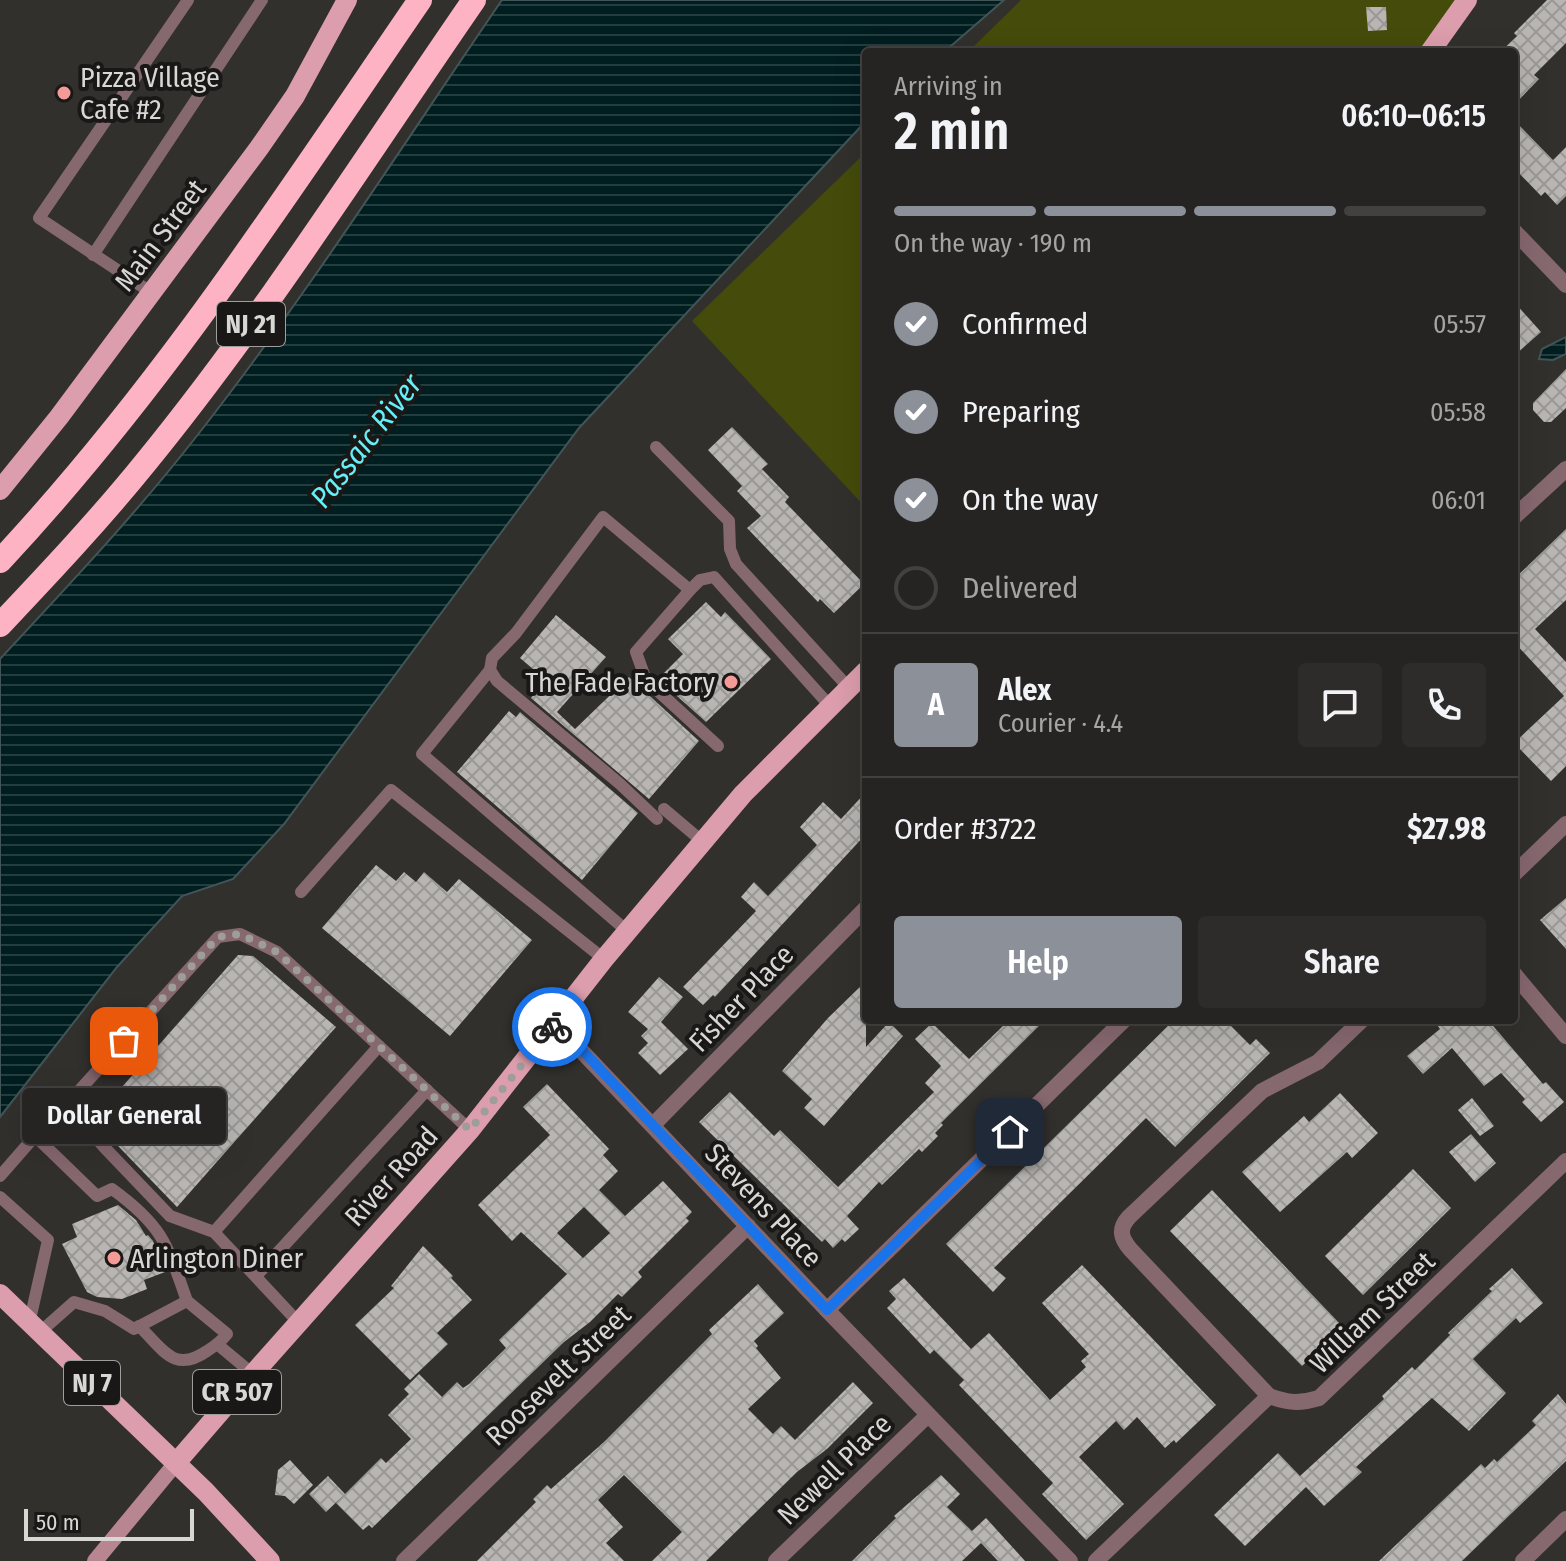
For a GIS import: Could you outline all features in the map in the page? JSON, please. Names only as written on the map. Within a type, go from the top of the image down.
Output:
[{"type":"highway","name":"NJ 21","points":[[0,561],[94,456],[161,372],[257,239],[420,0]]},
{"type":"highway","name":"NJ 21","points":[[0,625],[93,525],[196,399],[293,264],[474,0]]},
{"type":"main road","name":"Main Street","points":[[0,490],[152,293],[295,96],[347,0]]},
{"type":"main road","points":[[1433,48],[1467,0]]},
{"type":"main road","name":"River Road","points":[[176,1463],[470,1130],[604,959],[743,794],[862,675]]},
{"type":"main road","name":"NJ 7","points":[[0,1294],[176,1463],[270,1561]]},
{"type":"main road","points":[[95,1561],[176,1463]]},
{"type":"street","points":[[1518,235],[1566,285]]},
{"type":"street","points":[[1518,513],[1566,469]]},
{"type":"street","points":[[1518,870],[1566,824]]},
{"type":"street","name":"Fisher Place","points":[[653,1125],[862,912]]},
{"type":"street","points":[[1518,979],[1566,1036]]},
{"type":"street","name":"Stevens Place","points":[[555,1023],[1070,1561]]},
{"type":"street","points":[[827,1310],[1120,1024]]},
{"type":"street","points":[[1096,1561],[1269,1396],[1130,1249],[1122,1240],[1121,1231],[1129,1217],[1262,1091],[1318,1062],[1358,1024]]},
{"type":"street","name":"William Street","points":[[1269,1396],[1288,1403],[1319,1398],[1566,1161]]},
{"type":"street","name":"Roosevelt Street","points":[[404,1561],[748,1226]]},
{"type":"street","name":"Newell Place","points":[[776,1561],[928,1415]]},
{"type":"street","points":[[1523,1561],[1566,1519]]},
{"type":"lane","points":[[152,293],[39,218],[188,0]]},
{"type":"lane","points":[[93,255],[262,0]]},
{"type":"lane","points":[[656,447],[729,521],[730,549],[736,564],[849,688]]},
{"type":"lane","points":[[627,931],[422,754],[490,670],[492,658],[516,633],[603,517],[690,590]]},
{"type":"lane","points":[[718,746],[646,680],[636,652],[700,580],[714,577],[830,706]]},
{"type":"lane","points":[[490,670],[497,681],[620,784],[703,842]]},
{"type":"lane","points":[[301,892],[391,790],[604,959]]},
{"type":"lane","points":[[298,1322],[214,1232],[170,1216],[67,1104],[218,937],[240,934],[277,952],[470,1130]]},
{"type":"lane","points":[[214,1232],[379,1046]]},
{"type":"lane","points":[[257,1275],[427,1090]]},
{"type":"lane","points":[[0,1176],[35,1136],[97,1196],[112,1189],[137,1207],[155,1226],[168,1245],[187,1301],[226,1333],[200,1356],[182,1362],[174,1359],[139,1326]]},
{"type":"lane","points":[[0,1197],[48,1240],[34,1329]]},
{"type":"lane","points":[[34,1329],[74,1302],[105,1311],[134,1329],[187,1301]]},
{"type":"lane","points":[[217,1344],[253,1374]]},
{"type":"green space","points":[[1021,0],[1467,0],[1433,48],[972,48]]},
{"type":"green space","points":[[862,156],[862,504],[692,321]]},
{"type":"water","name":"Passaic River","points":[[502,0],[1004,0],[949,48],[862,48],[862,125],[579,428],[284,824],[233,879],[182,896],[117,967],[0,1117],[0,659],[100,550],[196,437],[315,276]]},
{"type":"water","points":[[1566,337],[1566,354],[1553,360],[1539,359],[1542,349]]},
{"type":"building","points":[[1547,0],[1566,0],[1566,43],[1534,75],[1539,79],[1518,101],[1518,48],[1504,48],[1517,36],[1514,33]]},
{"type":"building","points":[[1366,7],[1386,7],[1387,30],[1368,31]]},
{"type":"building","points":[[1518,124],[1553,160],[1566,147],[1566,196],[1557,205],[1545,192],[1541,196],[1518,172]]},
{"type":"building","points":[[1518,306],[1541,332],[1518,352]]},
{"type":"building","points":[[1566,369],[1566,408],[1551,422],[1544,422],[1533,410],[1533,403]]},
{"type":"building","points":[[732,427],[768,464],[762,469],[789,497],[785,502],[862,582],[862,586],[834,613],[820,599],[818,602],[747,528],[761,516],[737,491],[742,486],[708,450]]},
{"type":"building","points":[[1566,529],[1566,600],[1535,629],[1566,662],[1566,766],[1551,781],[1518,747],[1518,739],[1564,696],[1518,646],[1518,575]]},
{"type":"building","points":[[706,602],[721,617],[725,612],[771,659],[706,722],[658,679],[683,654],[668,639]]},
{"type":"building","points":[[556,615],[606,657],[557,712],[575,729],[629,677],[699,741],[649,799],[531,698],[546,680],[520,658]]},
{"type":"building","points":[[509,711],[516,717],[520,712],[638,813],[582,880],[457,772]]},
{"type":"building","points":[[862,796],[862,838],[715,997],[713,995],[703,1005],[683,987],[756,911],[741,897],[754,882],[768,896],[817,845],[800,827],[823,802],[841,819]]},
{"type":"building","points":[[376,865],[396,881],[404,872],[416,882],[424,872],[447,892],[459,879],[532,940],[450,1036],[322,928]]},
{"type":"building","points":[[1566,898],[1566,949],[1540,920]]},
{"type":"building","points":[[238,955],[253,956],[336,1027],[177,1207],[93,1120]]},
{"type":"building","points":[[659,977],[683,997],[661,1022],[688,1049],[660,1075],[638,1053],[648,1043],[641,1036],[648,1029],[628,1012]]},
{"type":"building","points":[[862,985],[862,1024],[866,1024],[866,1047],[887,1024],[903,1036],[824,1126],[804,1108],[812,1099],[782,1071]]},
{"type":"building","points":[[933,1024],[969,1059],[1005,1024],[1041,1024],[941,1123],[943,1125],[935,1133],[938,1136],[922,1152],[919,1149],[882,1185],[879,1182],[847,1216],[859,1229],[833,1248],[825,1239],[822,1242],[699,1122],[730,1092],[774,1136],[780,1130],[838,1187],[934,1092],[925,1083],[941,1066],[915,1039]]},
{"type":"building","points":[[1170,1024],[1229,1024],[1250,1045],[1256,1039],[1270,1053],[1175,1147],[1146,1118],[994,1268],[1006,1278],[993,1292],[946,1244]]},
{"type":"building","points":[[1436,1024],[1491,1024],[1543,1084],[1546,1082],[1564,1102],[1541,1122],[1501,1073],[1484,1086],[1452,1048],[1423,1074],[1407,1056],[1440,1029]]},
{"type":"building","points":[[547,1084],[609,1149],[603,1155],[618,1171],[599,1190],[625,1216],[663,1181],[692,1212],[686,1218],[689,1221],[638,1272],[642,1277],[622,1297],[618,1294],[564,1342],[372,1528],[369,1525],[363,1530],[336,1503],[344,1495],[326,1512],[309,1494],[328,1476],[345,1494],[381,1458],[386,1463],[411,1439],[388,1415],[409,1394],[404,1389],[419,1374],[442,1397],[457,1382],[463,1388],[469,1384],[506,1348],[499,1340],[567,1274],[521,1232],[512,1241],[478,1205],[550,1135],[523,1107]],"holes":[[[584,1207],[610,1233],[583,1258],[557,1233]]]},
{"type":"building","points":[[1340,1093],[1378,1133],[1352,1158],[1347,1152],[1280,1212],[1242,1172],[1304,1116],[1309,1122]]},
{"type":"building","points":[[1472,1098],[1494,1126],[1480,1136],[1458,1110]]},
{"type":"building","points":[[1471,1134],[1496,1163],[1475,1182],[1449,1152]]},
{"type":"building","points":[[1413,1169],[1451,1208],[1363,1295],[1325,1256]]},
{"type":"building","points":[[1212,1190],[1343,1327],[1302,1366],[1170,1231]]},
{"type":"building","name":"Arlington Diner","points":[[118,1205],[136,1220],[153,1241],[165,1272],[144,1280],[147,1289],[122,1299],[97,1297],[87,1292],[62,1244],[77,1237],[72,1224]]},
{"type":"building","points":[[423,1246],[472,1300],[437,1333],[448,1344],[410,1380],[355,1325],[394,1288],[391,1286]]},
{"type":"building","points":[[1082,1265],[1216,1405],[1176,1443],[1174,1440],[1165,1448],[1137,1417],[1124,1430],[1116,1421],[1079,1457],[1124,1504],[1086,1540],[1042,1494],[1053,1483],[959,1385],[964,1380],[934,1350],[930,1354],[887,1308],[896,1299],[889,1291],[904,1278],[971,1349],[989,1333],[1050,1400],[1086,1367],[1081,1361],[1089,1354],[1042,1303]]},
{"type":"building","points":[[1512,1268],[1543,1303],[1520,1323],[1516,1318],[1473,1359],[1506,1393],[1469,1431],[1432,1398],[1356,1467],[1362,1472],[1324,1506],[1306,1487],[1245,1546],[1214,1515],[1278,1453],[1300,1476],[1384,1399],[1382,1396],[1412,1367],[1415,1370]]},
{"type":"building","points":[[758,1284],[784,1313],[754,1341],[758,1346],[756,1348],[781,1378],[748,1409],[773,1434],[781,1426],[795,1440],[853,1382],[873,1403],[827,1449],[797,1472],[706,1561],[652,1561],[682,1532],[624,1475],[598,1500],[623,1527],[606,1543],[624,1561],[477,1561],[536,1502],[533,1499],[547,1485],[551,1489],[604,1442],[712,1334],[709,1330]]},
{"type":"building","points":[[1558,1394],[1566,1404],[1566,1461],[1462,1561],[1379,1561],[1481,1464],[1485,1468],[1494,1459],[1497,1462],[1536,1425],[1532,1421]]},
{"type":"building","points":[[290,1460],[313,1485],[294,1504],[285,1496],[275,1495],[278,1470]]},
{"type":"building","points":[[941,1475],[960,1494],[947,1507],[972,1531],[986,1518],[1025,1561],[998,1561],[981,1543],[962,1561],[852,1561],[896,1518],[894,1516]]},
{"type":"way so far","points":[[124,1041],[218,937],[240,934],[277,952],[470,1130],[552,1027]]},
{"type":"place","name":"Pizza Village Cafe #2","points":[[64,93]]},
{"type":"place","name":"The Fade Factory","points":[[731,682]]},
{"type":"place","name":"Dollar General","points":[[124,1041]]},
{"type":"place","name":"Arlington Diner","points":[[114,1258]]},
{"type":"route","points":[[552,1027],[555,1023],[565,1032],[827,1310],[1010,1132]]}]
